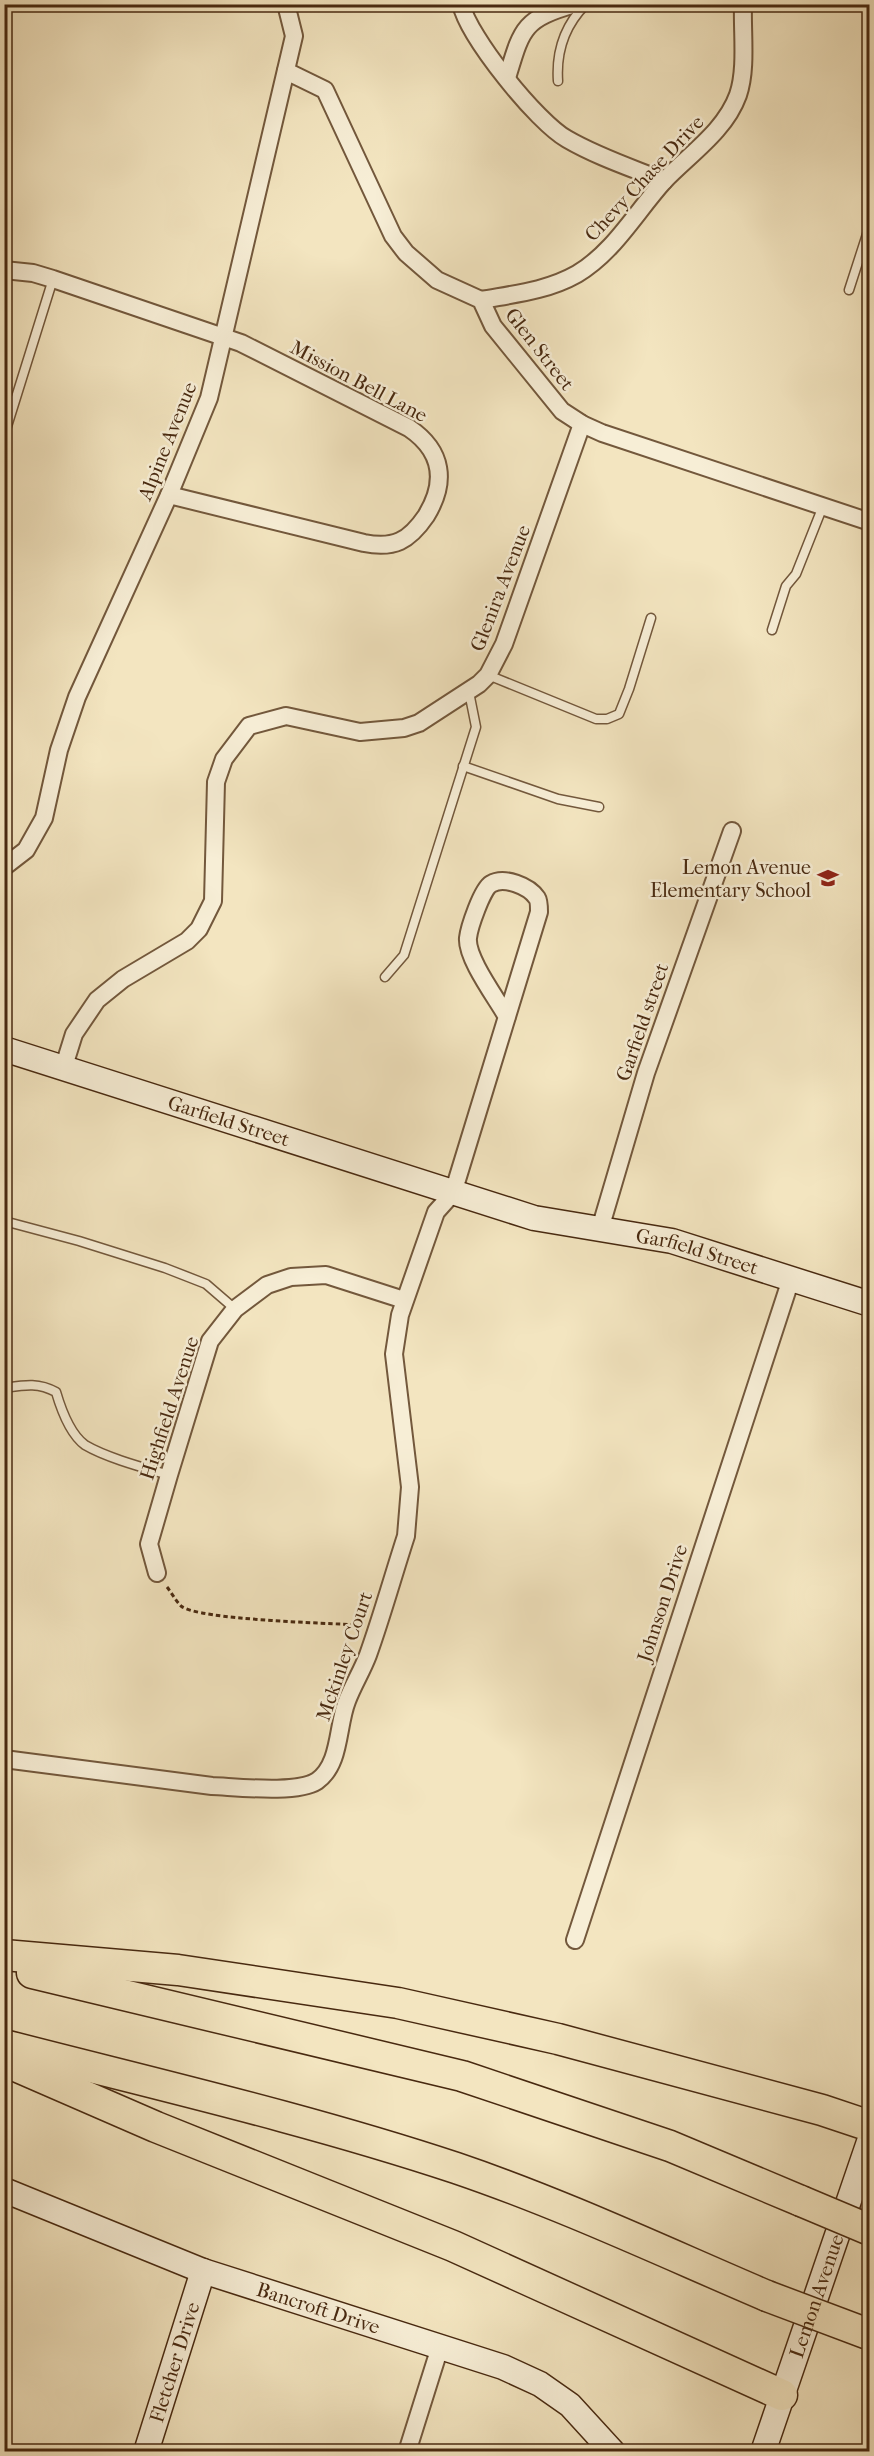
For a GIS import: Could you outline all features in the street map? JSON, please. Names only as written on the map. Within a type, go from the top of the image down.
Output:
[{"type":"highway","points":[[4,1955],[178,1970],[398,2004],[558,2039],[822,2110],[870,2126]]},
{"type":"highway","points":[[4,1966],[462,2076],[670,2146],[870,2230]]},
{"type":"highway","points":[[4,2044],[375,2142],[458,2169],[548,2203],[767,2296],[869,2335]]},
{"type":"highway","points":[[4,2061],[156,2127],[453,2246],[782,2395]]},
{"type":"street","points":[[273,4],[287,10]]},
{"type":"street","points":[[461,4],[464,17],[483,49],[544,119],[565,138],[664,181]]},
{"type":"street","points":[[507,78],[517,42],[524,29],[546,13],[575,4]]},
{"type":"street","name":"Chevy Chase Drive","points":[[481,300],[546,288],[580,272],[604,253],[664,181],[721,126],[733,106],[742,72],[743,4]]},
{"type":"street","name":"Alpine Avenue","points":[[4,867],[26,850],[44,818],[59,750],[77,697],[169,495],[209,398],[294,36],[287,10]]},
{"type":"street","name":"Glen Street","points":[[286,71],[325,90],[393,236],[406,253],[437,279],[481,300],[493,326],[562,411],[582,424],[870,522]]},
{"type":"street","name":"Mission Bell Lane","points":[[4,270],[33,273],[53,279],[241,343],[419,434],[427,442],[437,462],[439,473],[437,495],[414,533],[399,542],[382,545],[364,543],[169,495]]},
{"type":"street","name":"Glenira Avenue","points":[[64,1066],[74,1034],[97,1000],[123,979],[187,941],[199,929],[213,901],[216,782],[224,759],[249,726],[286,716],[360,732],[404,728],[419,723],[469,692],[488,675],[504,644],[582,424]]},
{"type":"street","name":"Garfield street","points":[[600,1229],[646,1073],[732,831]]},
{"type":"street","points":[[404,1300],[435,1212],[453,1193],[540,912],[538,899],[529,891],[520,885],[505,881],[491,883],[482,892],[468,939],[471,954],[507,1017]]},
{"type":"street","name":"Garfield Street","points":[[4,1049],[64,1066],[534,1218],[672,1241],[870,1304]]},
{"type":"street","name":"Highfield Avenue","points":[[157,1573],[149,1544],[169,1475],[210,1341],[235,1309],[267,1285],[291,1276],[326,1275],[404,1300]]},
{"type":"street","name":"Johnson Drive","points":[[574,1940],[791,1279]]},
{"type":"street","name":"Mckinley Court","points":[[4,1759],[212,1786],[296,1788],[315,1782],[328,1770],[334,1755],[346,1703],[368,1656],[406,1536],[410,1487],[394,1354],[404,1300]]},
{"type":"street","name":"Lemon Avenue","points":[[763,2451],[870,2139]]},
{"type":"street","name":"Bancroft Drive","points":[[4,2190],[203,2271],[503,2367],[540,2384],[570,2405],[613,2451]]},
{"type":"street","name":"Fletcher Drive","points":[[146,2451],[203,2271]]},
{"type":"street","points":[[407,2451],[440,2347]]},
{"type":"lane","points":[[558,81],[556,62],[559,46],[573,16],[586,4]]},
{"type":"lane","points":[[849,290],[870,225]]},
{"type":"lane","points":[[4,436],[53,279]]},
{"type":"lane","points":[[772,630],[786,586],[796,574],[823,506]]},
{"type":"lane","points":[[488,675],[596,719],[607,719],[618,714],[629,689],[651,618]]},
{"type":"lane","points":[[385,977],[404,955],[476,726],[469,692]]},
{"type":"lane","points":[[463,766],[558,799],[599,807]]},
{"type":"lane","points":[[4,1221],[79,1241],[175,1272],[206,1284],[235,1309]]},
{"type":"lane","points":[[4,1388],[28,1384],[45,1386],[56,1392],[62,1413],[84,1444],[139,1467],[169,1475]]},
{"type":"path","points":[[157,1573],[182,1606],[193,1610],[221,1616],[358,1625]]},
{"type":"place","name":"Lemon Avenue Elementary School","points":[[828,878]]}]
